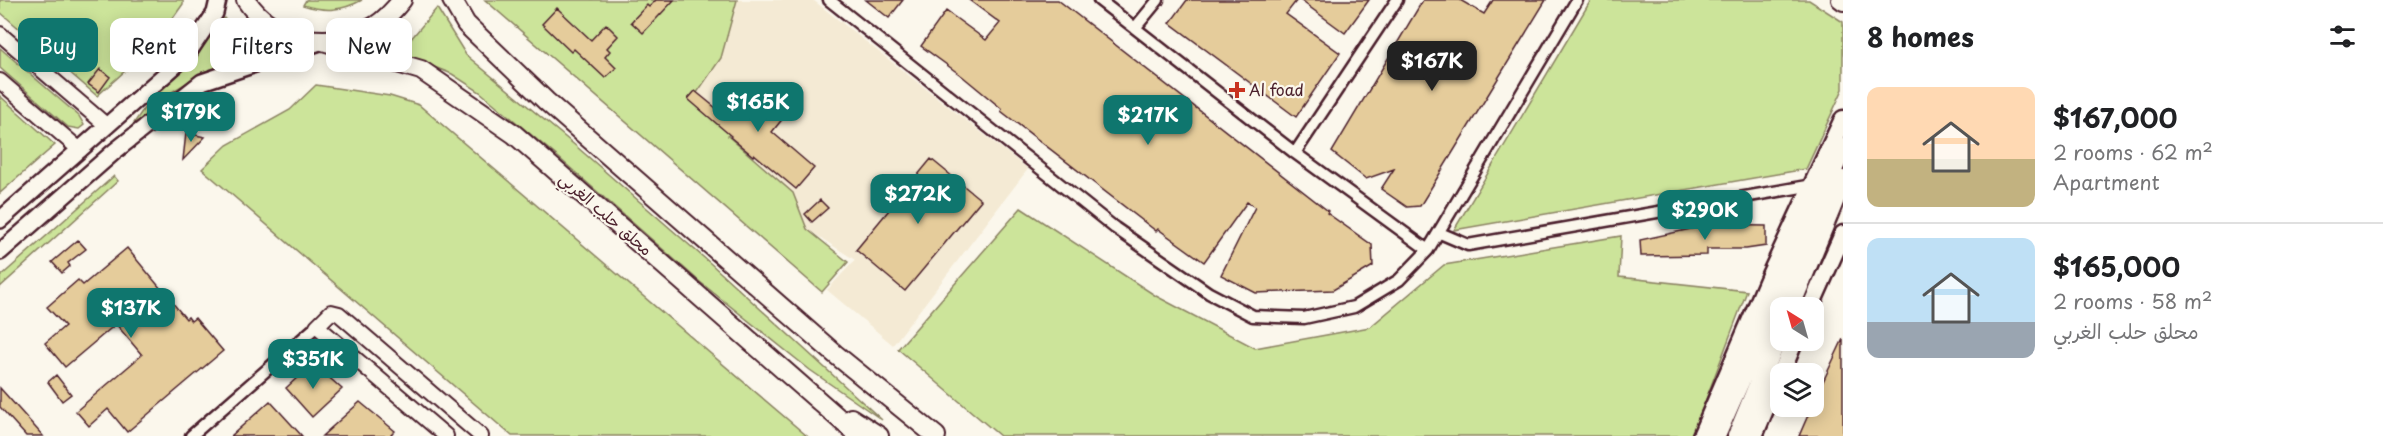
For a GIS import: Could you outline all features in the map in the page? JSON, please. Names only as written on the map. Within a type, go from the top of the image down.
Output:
[{"type":"highway","name":"محلق حلب الغربي","points":[[246,0],[273,27],[306,39],[323,41],[421,70],[514,134],[859,436]]},
{"type":"highway","points":[[323,41],[342,39],[369,29],[392,13],[402,0]]},
{"type":"highway","points":[[452,0],[466,24],[546,101],[835,354],[936,436]]},
{"type":"highway","points":[[1710,432],[1843,147]]},
{"type":"highway","points":[[1795,297],[1843,180]]},
{"type":"highway","points":[[1737,436],[1772,351]]},
{"type":"highway","points":[[835,354],[920,436]]},
{"type":"highway","points":[[805,387],[879,436]]},
{"type":"main road","points":[[0,220],[186,56],[215,13],[219,0]]},
{"type":"main road","points":[[0,252],[115,151],[202,82],[323,41]]},
{"type":"main road","points":[[1710,432],[1766,286],[1843,119]]},
{"type":"main road","points":[[1815,297],[1841,242]]},
{"type":"main road","points":[[1754,436],[1770,399]]},
{"type":"street","points":[[829,0],[1115,228],[1209,293],[1253,316],[1304,318],[1354,307],[1399,280],[1428,250],[1577,0]]},
{"type":"street","points":[[1099,0],[1295,153],[1428,250]]},
{"type":"street","points":[[1135,28],[1158,0]]},
{"type":"street","points":[[1295,153],[1397,0]]},
{"type":"street","points":[[1839,0],[1843,3]]},
{"type":"street","points":[[0,34],[107,126]]},
{"type":"street","points":[[0,81],[80,150]]},
{"type":"street","points":[[1440,232],[1468,244],[1813,185]]},
{"type":"street","points":[[198,434],[331,312],[339,314],[481,436]]},
{"type":"street","points":[[317,326],[446,436]]},
{"type":"shaded area","points":[[676,0],[813,0],[1028,169],[893,345],[827,290],[855,260],[807,229],[793,193],[753,156],[681,100]]},
{"type":"green space","points":[[0,0],[183,0],[183,4],[173,18],[110,18],[110,72],[124,72],[97,96],[69,72],[98,72],[98,18],[18,18],[18,28],[0,12]]},
{"type":"green space","points":[[306,0],[362,0],[340,8],[319,9],[303,5]]},
{"type":"green space","points":[[485,0],[737,0],[721,58],[694,97],[732,129],[728,136],[793,193],[807,229],[848,262],[822,292]]},
{"type":"green space","points":[[1591,0],[1809,0],[1843,22],[1843,89],[1806,169],[1454,230]]},
{"type":"green space","points":[[437,8],[466,55],[577,147],[710,263],[882,420],[810,370],[700,282],[480,92],[452,74],[412,58],[412,38]]},
{"type":"green space","points":[[210,34],[210,70],[170,93],[130,129],[149,101],[182,72],[198,72],[198,55]]},
{"type":"green space","points":[[0,48],[18,63],[18,72],[28,72],[79,116],[84,125],[79,129],[68,127],[0,68]]},
{"type":"green space","points":[[316,85],[390,96],[419,105],[807,436],[512,436],[202,169],[227,145],[290,110]]},
{"type":"green space","points":[[0,96],[55,145],[0,193]]},
{"type":"green space","points":[[114,176],[118,181],[0,287],[0,277]]},
{"type":"green space","points":[[1021,208],[1156,296],[1255,348],[1370,327],[1444,265],[1621,236],[1619,277],[1747,291],[1692,436],[1000,436],[898,349]]},
{"type":"building","points":[[656,0],[674,0],[643,33],[631,22],[647,5],[649,7]]},
{"type":"building","points":[[866,0],[903,0],[889,18]]},
{"type":"building","points":[[969,0],[1058,0],[1328,211],[1327,213],[1372,245],[1373,266],[1333,290],[1256,293],[1221,275],[1255,207],[1247,202],[1204,262],[1158,229],[1156,231],[921,46],[946,11],[986,40],[1000,23]]},
{"type":"building","points":[[1187,0],[1297,0],[1286,14],[1340,53],[1296,117],[1170,23]]},
{"type":"building","points":[[1300,0],[1369,0],[1345,33]]},
{"type":"building","points":[[1423,0],[1460,0],[1484,14],[1493,0],[1546,0],[1420,206],[1407,207],[1381,189],[1394,169],[1366,179],[1332,152]]},
{"type":"building","points":[[557,8],[591,40],[606,24],[618,36],[607,48],[610,51],[605,57],[616,68],[605,78],[574,49],[571,52],[542,24]]},
{"type":"building","points":[[100,69],[110,77],[99,92],[88,84]]},
{"type":"building","points":[[743,90],[759,102],[766,93],[788,112],[772,132],[814,168],[796,189],[730,137],[688,99],[695,91],[716,108],[719,105],[727,111]]},
{"type":"building","points":[[186,133],[205,137],[183,160]]},
{"type":"building","points":[[931,159],[981,200],[905,291],[856,250]]},
{"type":"building","points":[[820,200],[828,208],[812,222],[805,214]]},
{"type":"building","points":[[1709,225],[1766,226],[1766,246],[1746,249],[1707,249],[1707,255],[1641,256],[1640,240]]},
{"type":"building","points":[[78,240],[86,249],[68,263],[70,266],[62,273],[52,262]]},
{"type":"building","points":[[127,248],[186,319],[188,317],[191,321],[195,318],[223,351],[127,432],[108,409],[89,426],[76,411],[142,355],[116,324],[65,367],[45,343],[65,326],[47,307],[78,280],[83,285]]},
{"type":"building","points":[[1843,339],[1843,436],[1799,436],[1807,417],[1824,417],[1824,379]]},
{"type":"building","points":[[313,363],[342,389],[312,417],[286,388]]},
{"type":"building","points":[[56,375],[71,394],[62,401],[48,382]]},
{"type":"building","points":[[0,388],[43,436],[26,436],[0,407]]},
{"type":"building","points":[[270,401],[302,436],[231,436]]},
{"type":"building","points":[[360,402],[395,431],[390,436],[322,436]]},
{"type":"place","name":"Al foad","points":[[1237,90]]}]
